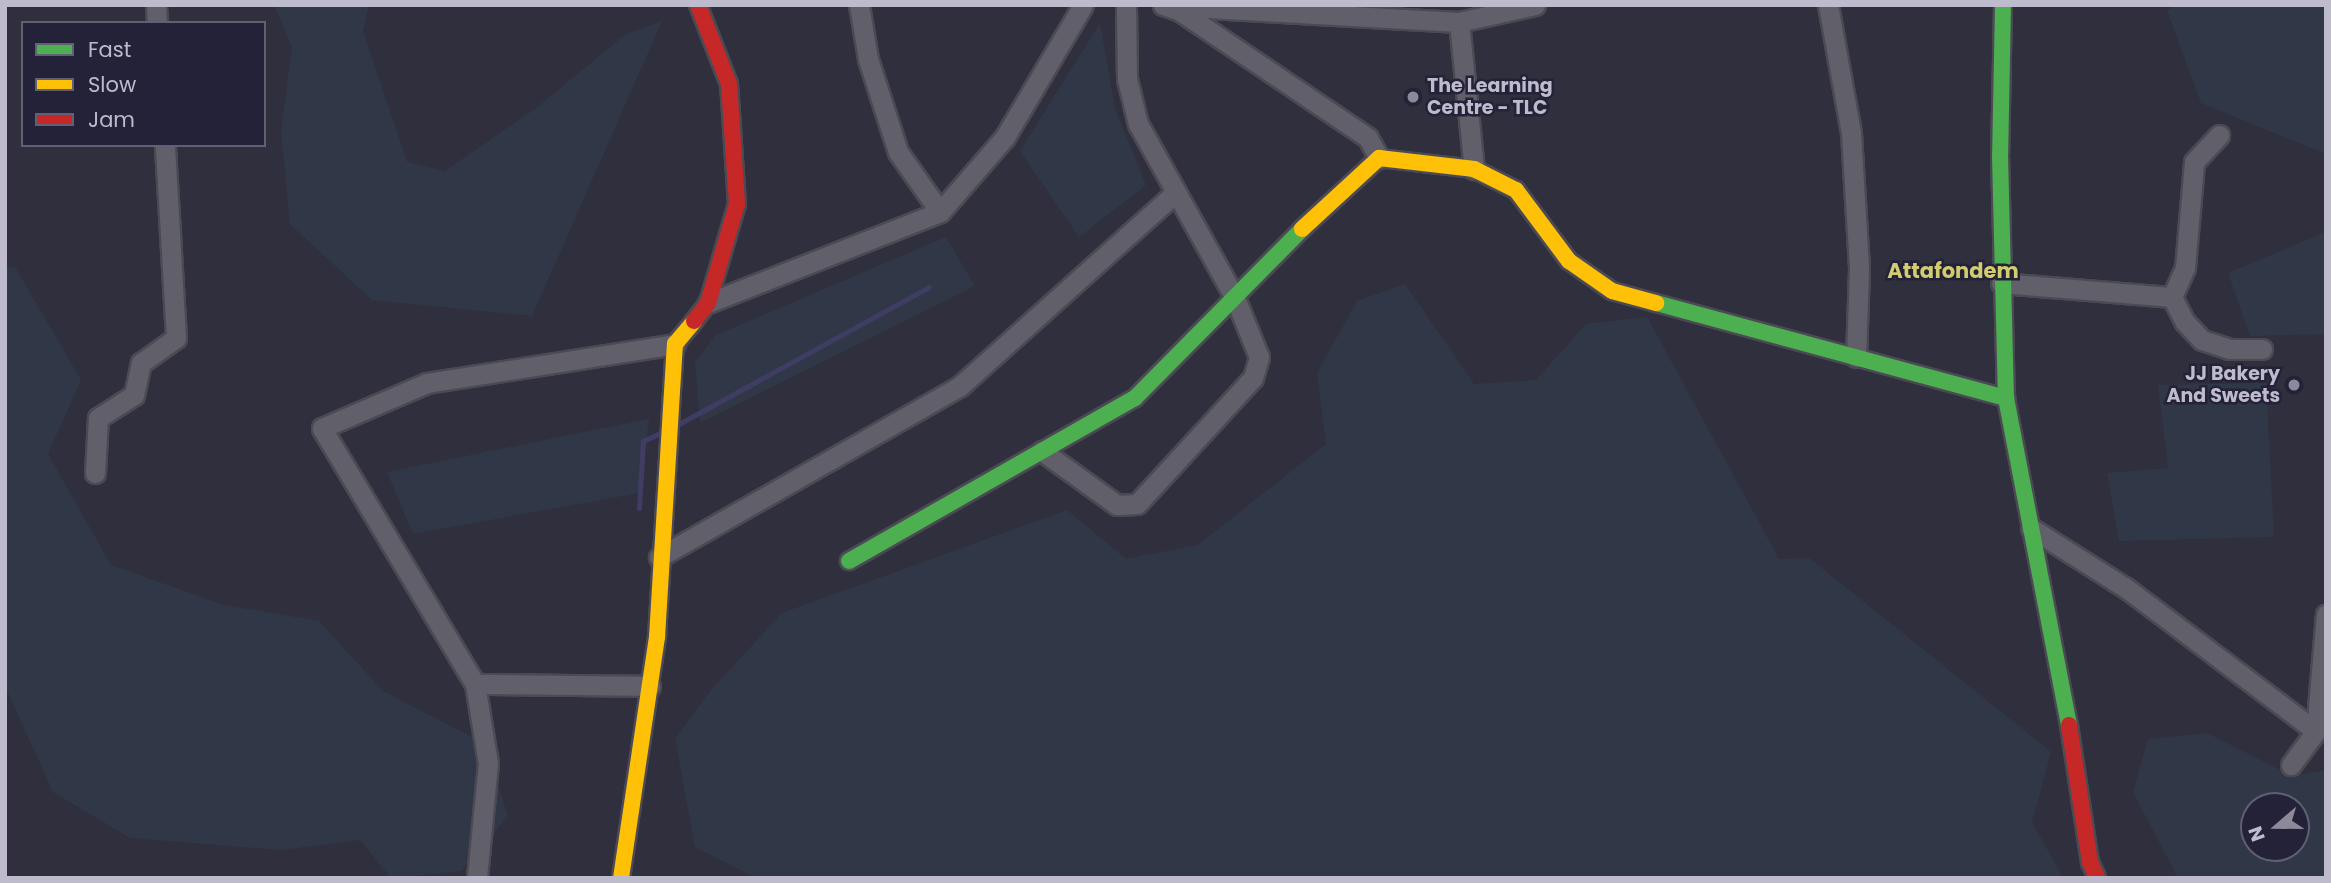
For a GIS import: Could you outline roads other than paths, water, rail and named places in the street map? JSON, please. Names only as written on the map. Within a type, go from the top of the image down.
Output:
[{"type":"street","points":[[621,878],[650,686],[675,344],[708,303],[737,204],[729,84],[698,5]]},
{"type":"street","points":[[859,5],[868,59],[898,152],[940,212]]},
{"type":"street","points":[[708,303],[940,212],[1005,137],[1083,5]]},
{"type":"street","points":[[1042,451],[1116,505],[1136,504],[1253,378],[1259,357],[1235,298],[1138,124],[1127,79],[1126,5]]},
{"type":"street","points":[[1171,8],[1459,22],[1535,5]]},
{"type":"street","points":[[1828,5],[1851,133],[1859,268],[1856,357]]},
{"type":"street","points":[[2003,5],[2001,283],[2006,398],[2090,862],[2097,878]]},
{"type":"street","points":[[1171,8],[1368,138],[1379,159]]},
{"type":"street","points":[[1459,22],[1474,169]]},
{"type":"street","points":[[2172,297],[2185,268],[2194,162],[2219,135]]},
{"type":"street","points":[[94,473],[99,418],[134,395],[141,363],[176,338],[165,147]]},
{"type":"street","points":[[849,561],[1135,398],[1379,159],[1474,169],[1516,190],[1569,261],[1612,291],[2006,398]]},
{"type":"street","points":[[659,556],[960,386],[1176,192]]},
{"type":"street","points":[[2001,283],[2172,297]]},
{"type":"street","points":[[2172,297],[2185,322],[2202,340],[2230,349],[2262,349]]},
{"type":"street","points":[[477,878],[488,763],[475,684],[322,428],[427,383],[675,344]]},
{"type":"street","points":[[2031,528],[2126,588],[2316,731]]},
{"type":"street","points":[[2291,765],[2316,731],[2326,614]]},
{"type":"street","points":[[475,684],[650,686]]},
{"type":"waterway","points":[[677,425],[929,287]]},
{"type":"waterway","points":[[639,508],[643,441],[662,432]]},
{"type":"place","name":"The Learning Centre - TLC","points":[[1413,97]]},
{"type":"place","name":"JJ Bakery And Sweets","points":[[2294,385]]},
{"type":"district","name":"Attafondem","points":[[1953,271]]}]
